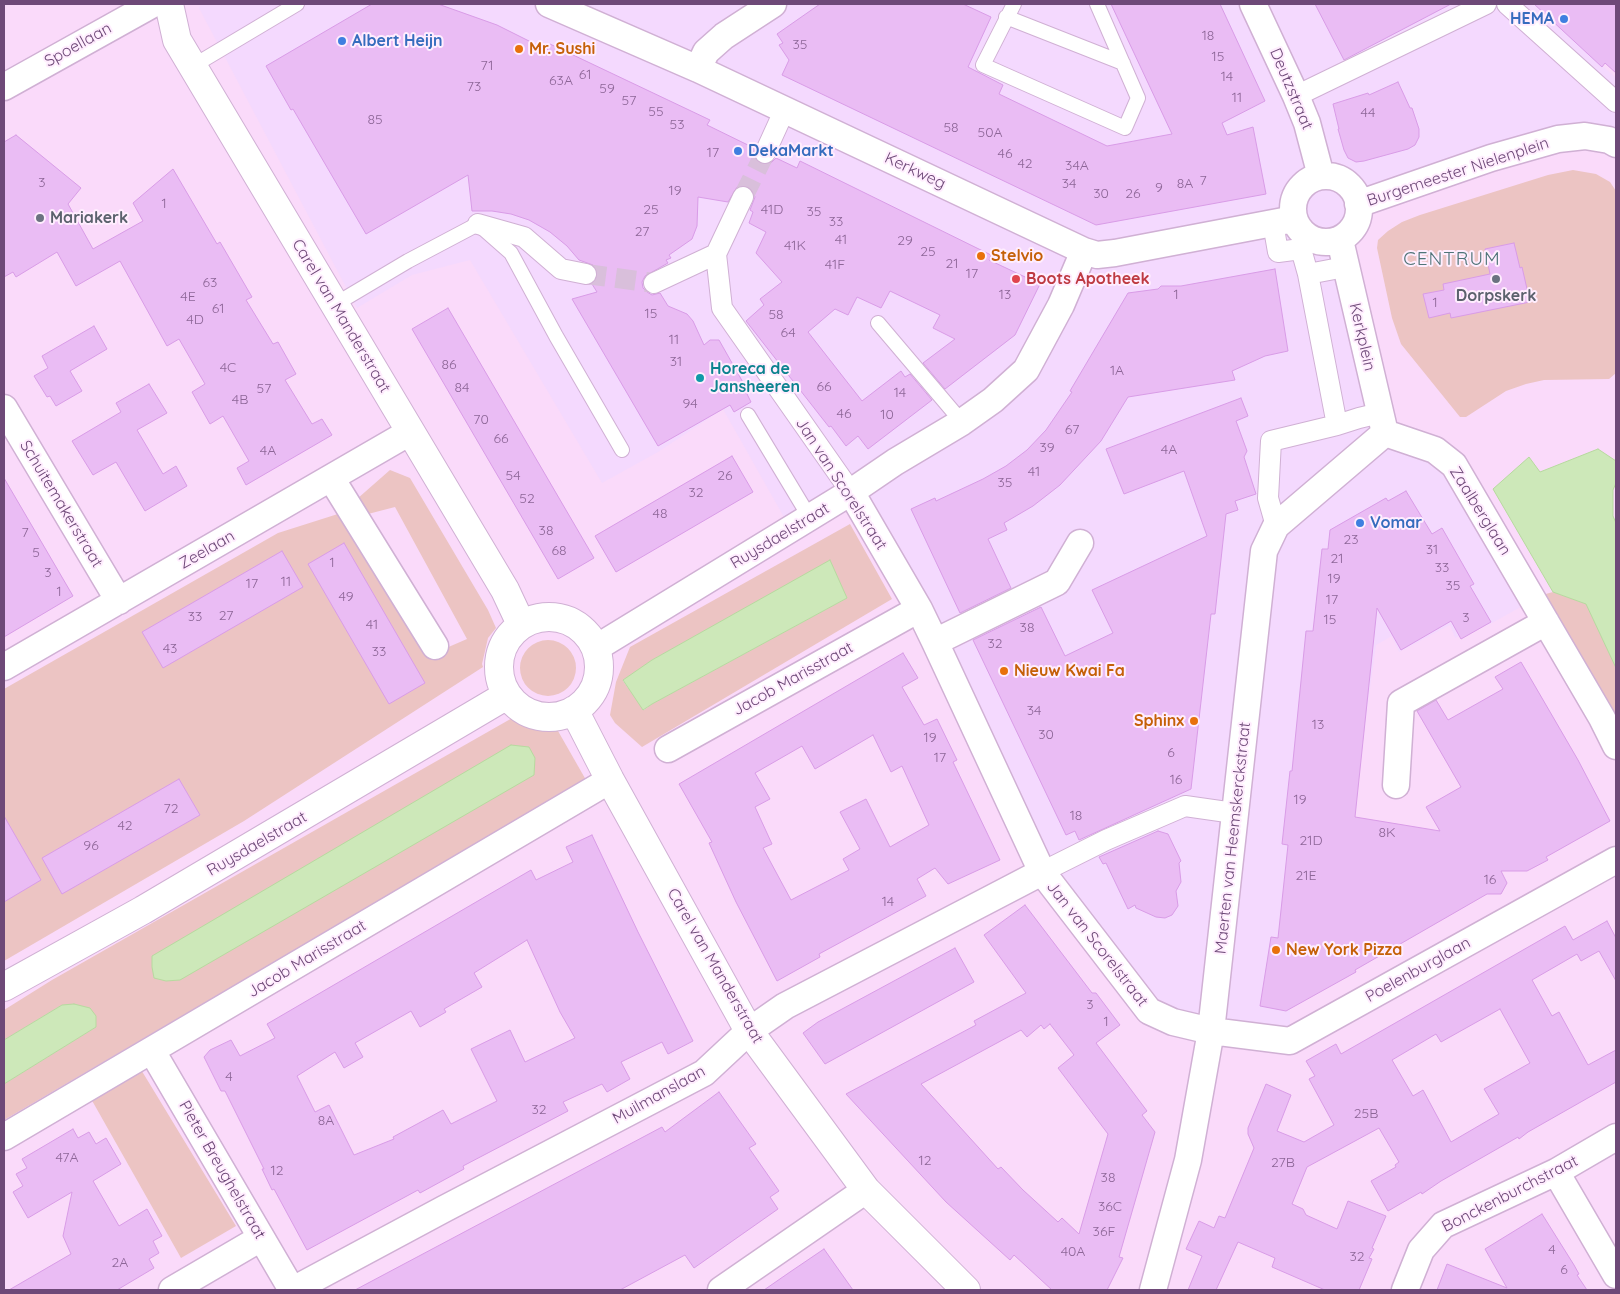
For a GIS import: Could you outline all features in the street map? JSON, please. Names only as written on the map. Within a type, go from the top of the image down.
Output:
[{"type":"street","name":"Spoellaan","points":[[4,87],[153,4]]},
{"type":"street","name":"Carel van Manderstraat","points":[[169,4],[177,40],[505,590],[521,624]]},
{"type":"street","name":"Kerkweg","points":[[550,4],[698,68],[1084,251],[1097,255],[1283,221]]},
{"type":"street","points":[[698,68],[706,52],[724,36],[773,4]]},
{"type":"street","name":"Deutzstraat","points":[[1253,4],[1296,96],[1316,150],[1322,176]]},
{"type":"street","points":[[1296,96],[1486,4]]},
{"type":"street","points":[[1508,4],[1616,102]]},
{"type":"street","points":[[764,152],[785,109]]},
{"type":"street","name":"Burgemeester Nielenplein","points":[[1358,204],[1491,158],[1558,140],[1584,136],[1609,140],[1616,144]]},
{"type":"street","points":[[1283,221],[1314,240],[1325,242],[1340,240],[1354,226],[1358,216],[1358,204],[1354,192],[1346,182],[1334,177],[1322,176],[1309,180],[1300,189],[1283,221],[1278,252],[1301,249],[1308,274],[1337,425]]},
{"type":"street","points":[[654,283],[716,254],[743,197]]},
{"type":"street","points":[[478,224],[524,237],[561,269],[586,274]]},
{"type":"street","name":"Kerkplein","points":[[1340,240],[1382,423]]},
{"type":"street","name":"Ruysdaelstraat","points":[[596,648],[810,518],[895,462],[962,422],[992,400],[1026,370],[1060,304],[1084,251]]},
{"type":"street","name":"Jan van Scorelstraat","points":[[716,254],[722,308],[851,492],[919,609],[1042,872],[1149,1011],[1173,1022],[1211,1031]]},
{"type":"street","points":[[1308,274],[1346,266]]},
{"type":"street","name":"Schuitemakerstraat","points":[[4,408],[119,600]]},
{"type":"street","points":[[1276,526],[1268,498],[1271,441],[1359,418],[1382,423]]},
{"type":"street","name":"Maerten van Heemskerckstraat","points":[[1153,1290],[1188,1160],[1211,1031],[1264,551],[1276,526],[1382,423]]},
{"type":"street","name":"Zaalberglaan","points":[[1382,423],[1435,450],[1454,465],[1602,718],[1616,746]]},
{"type":"street","name":"Zeelaan","points":[[4,668],[410,432]]},
{"type":"street","points":[[331,478],[435,646]]},
{"type":"street","points":[[935,642],[1057,582],[1080,543]]},
{"type":"street","name":"Jacob Marisstraat","points":[[668,749],[919,609]]},
{"type":"street","points":[[542,617],[564,619],[583,630],[596,648],[599,662],[594,690],[585,702],[574,710],[560,716],[545,717],[530,714],[517,706],[507,695],[499,676],[499,657],[507,638],[521,624],[542,617]]},
{"type":"street","points":[[1396,786],[1401,703],[1546,622]]},
{"type":"street","name":"Ruysdaelstraat","points":[[4,987],[143,910],[507,695]]},
{"type":"street","name":"Carel van Manderstraat","points":[[574,710],[610,780],[749,1031],[866,1190],[966,1290]]},
{"type":"street","name":"Jacob Marisstraat","points":[[4,1137],[610,780]]},
{"type":"street","name":"Jan van Scorelstraat","points":[[1042,872],[1106,840],[1185,806],[1234,813]]},
{"type":"street","name":"Poelenburglaan","points":[[1211,1031],[1290,1041],[1616,860]]},
{"type":"street","name":"Muilmanslaan","points":[[292,1290],[704,1073],[749,1031],[785,1006],[1042,872]]},
{"type":"street","name":"Pieter Breughelstraat","points":[[152,1051],[292,1290]]},
{"type":"street","name":"Bonckenburchstraat","points":[[1405,1290],[1421,1250],[1443,1226],[1556,1172],[1616,1137]]},
{"type":"street","points":[[1556,1172],[1616,1275]]},
{"type":"street","points":[[720,1290],[866,1190]]},
{"type":"street","points":[[172,1290],[261,1238]]},
{"type":"lane","points":[[193,66],[297,4]]},
{"type":"lane","points":[[1097,4],[1123,63],[1138,98],[1125,128],[983,65],[1008,8],[1123,63]]},
{"type":"lane","points":[[334,305],[408,261],[478,224],[511,254],[622,450]]},
{"type":"lane","points":[[878,323],[962,422]]},
{"type":"lane","points":[[748,415],[810,518]]},
{"type":"shaded area","points":[[4,4],[1616,4],[1616,1290],[4,1290]]},
{"type":"shaded area","points":[[201,4],[1616,4],[1616,19],[1588,53],[1616,78],[1616,144],[1585,136],[1358,215],[1354,226],[1346,235],[1385,433],[1435,450],[1542,595],[1492,623],[1455,638],[1450,625],[1399,652],[1392,636],[1376,645],[1360,761],[1355,814],[1348,813],[1342,949],[1355,973],[1290,1008],[1290,1041],[1173,1022],[1042,872],[851,493],[785,519],[723,409],[658,452],[602,483],[470,260],[412,275],[357,308],[199,8]]},
{"type":"shaded area","points":[[1573,170],[1596,174],[1610,182],[1616,191],[1616,373],[1609,379],[1544,380],[1526,384],[1506,391],[1466,417],[1460,417],[1401,344],[1392,318],[1377,248],[1378,240],[1402,222],[1420,215],[1548,175]]},
{"type":"shaded area","points":[[1598,449],[1616,461],[1613,516],[1616,523],[1616,668],[1586,604],[1553,592],[1493,489],[1529,457],[1540,472]]},
{"type":"shaded area","points":[[390,470],[410,478],[488,610],[496,628],[488,638],[483,667],[244,821],[4,961],[4,689],[278,533],[341,513],[430,655],[467,639],[395,507],[368,514],[357,499]]},
{"type":"shaded area","points":[[850,524],[892,599],[642,747],[615,723],[610,715],[616,682],[630,647]],"holes":[[[830,561],[847,598],[644,710],[623,681],[652,660]]]},
{"type":"shaded area","points":[[830,560],[847,598],[643,710],[623,680],[652,660]]},
{"type":"shaded area","points":[[1553,592],[1586,603],[1616,668],[1616,720],[1569,636],[1542,595]]},
{"type":"shaded area","points":[[543,640],[553,640],[568,648],[574,657],[576,668],[574,679],[568,688],[553,696],[543,696],[532,691],[525,684],[520,673],[520,663],[525,652],[532,645]]},
{"type":"shaded area","points":[[514,717],[549,725],[554,724],[586,780],[4,1120],[4,1084],[96,1027],[62,1005],[4,1040],[4,1010],[52,980]]},
{"type":"shaded area","points":[[511,745],[529,747],[535,758],[534,775],[180,980],[166,981],[154,978],[152,956]]},
{"type":"shaded area","points":[[74,1004],[90,1008],[96,1016],[96,1027],[4,1084],[4,1040],[62,1005]]},
{"type":"shaded area","points":[[140,1068],[236,1226],[181,1258],[90,1097]]},
{"type":"building","points":[[372,4],[438,4],[497,25],[547,50],[550,44],[710,120],[707,125],[754,148],[753,155],[760,164],[767,165],[776,158],[797,168],[800,161],[991,255],[989,260],[1040,284],[1015,335],[945,389],[923,363],[955,339],[933,328],[940,315],[890,291],[881,308],[857,297],[848,315],[835,309],[808,332],[862,401],[901,371],[905,377],[910,374],[932,400],[868,449],[858,436],[846,446],[746,321],[764,305],[760,299],[782,282],[756,253],[766,232],[749,223],[753,212],[750,210],[755,197],[753,191],[748,186],[742,185],[737,187],[728,202],[698,197],[697,226],[692,239],[669,255],[671,258],[666,260],[668,263],[645,276],[642,282],[643,288],[652,295],[660,293],[668,306],[687,314],[693,321],[704,345],[710,340],[719,340],[749,393],[747,394],[751,402],[734,412],[730,405],[658,446],[572,299],[597,292],[592,284],[597,277],[597,270],[593,265],[579,260],[567,246],[550,232],[529,220],[511,214],[492,211],[472,211],[468,175],[366,234],[266,66]]},
{"type":"building","points":[[820,4],[963,4],[991,17],[968,67],[1003,85],[999,94],[1107,146],[1172,134],[1111,4],[1220,4],[1265,101],[1222,123],[1227,135],[1253,127],[1266,194],[1096,225],[782,75],[789,60],[779,45],[783,43],[777,34]]},
{"type":"building","points":[[1315,4],[1451,4],[1344,60]]},
{"type":"building","points":[[1534,4],[1616,4],[1616,73],[1605,63],[1602,67]]},
{"type":"building","points":[[1398,82],[1410,108],[1412,108],[1419,129],[1419,137],[1415,145],[1408,149],[1364,161],[1356,162],[1348,158],[1338,129],[1333,104],[1368,93],[1369,95]]},
{"type":"building","points":[[16,135],[81,188],[68,204],[93,249],[143,221],[133,203],[173,169],[217,244],[220,242],[252,297],[246,300],[273,344],[278,342],[296,374],[285,380],[312,424],[322,419],[332,435],[246,485],[237,468],[249,461],[223,416],[210,424],[192,392],[205,384],[179,339],[167,346],[120,261],[76,286],[57,252],[16,277],[13,272],[4,277],[4,142]]},
{"type":"building","name":"Dorpskerk","points":[[1514,243],[1530,302],[1451,318],[1450,313],[1429,318],[1423,294],[1444,290],[1443,284],[1490,274],[1485,249]]},
{"type":"building","points":[[1275,269],[1288,351],[1265,356],[1232,371],[1235,380],[1128,397],[1101,441],[1060,485],[1033,506],[1004,523],[1007,530],[988,539],[1011,588],[960,613],[911,509],[935,498],[936,501],[983,479],[1006,466],[1027,450],[1046,430],[1072,392],[1070,391],[1128,293],[1158,289],[1161,286],[1181,286]]},
{"type":"building","points":[[448,308],[594,558],[558,579],[412,329]]},
{"type":"building","points":[[94,326],[107,349],[70,371],[82,391],[56,406],[50,396],[47,397],[34,376],[48,368],[42,356]]},
{"type":"building","points":[[149,384],[167,413],[137,430],[163,474],[176,466],[187,486],[145,511],[116,462],[93,475],[72,441],[121,412],[116,403]]},
{"type":"building","points":[[1241,398],[1248,416],[1236,421],[1247,451],[1244,457],[1256,494],[1235,501],[1238,510],[1226,514],[1215,614],[1211,614],[1191,789],[1079,840],[1075,831],[1066,835],[973,640],[1041,607],[1065,656],[1113,633],[1092,590],[1207,536],[1184,471],[1124,494],[1106,449]]},
{"type":"building","points":[[732,456],[753,492],[616,572],[595,536]]},
{"type":"building","points":[[4,478],[73,596],[4,637]]},
{"type":"building","points":[[1406,491],[1432,534],[1442,528],[1474,584],[1470,586],[1491,622],[1461,639],[1451,621],[1401,650],[1377,608],[1355,817],[1440,831],[1426,807],[1461,787],[1417,711],[1436,700],[1448,720],[1503,689],[1495,677],[1521,662],[1578,760],[1610,821],[1546,857],[1548,860],[1527,871],[1501,871],[1507,883],[1501,894],[1487,894],[1355,970],[1356,972],[1286,1011],[1260,1006],[1271,937],[1278,938],[1288,845],[1282,844],[1290,771],[1292,771],[1306,631],[1313,631],[1322,549],[1328,549],[1330,530],[1386,498],[1388,501]]},
{"type":"building","points":[[344,543],[425,683],[389,704],[308,564]]},
{"type":"building","points":[[282,551],[303,587],[163,668],[142,632]]},
{"type":"building","points":[[903,653],[918,678],[902,687],[924,725],[937,719],[957,760],[953,762],[1000,860],[948,884],[935,868],[917,879],[926,896],[819,954],[820,957],[777,981],[736,902],[709,843],[712,842],[679,784]],"holes":[[[873,735],[891,772],[902,766],[929,825],[890,847],[866,799],[840,812],[860,849],[843,859],[849,870],[791,900],[763,848],[772,844],[755,807],[770,799],[755,773],[802,746],[815,769]]]},
{"type":"building","points":[[179,779],[200,815],[62,894],[42,858]]},
{"type":"building","points":[[4,816],[41,880],[4,902]]},
{"type":"building","points":[[1158,831],[1168,834],[1181,861],[1179,863],[1181,882],[1176,891],[1178,906],[1172,915],[1165,918],[1156,917],[1136,908],[1135,905],[1128,909],[1106,863],[1103,864],[1099,857]]},
{"type":"building","points":[[592,835],[693,1041],[668,1054],[662,1042],[621,1062],[630,1079],[607,1092],[602,1084],[563,1102],[568,1111],[463,1166],[464,1169],[420,1193],[418,1190],[307,1250],[274,1189],[272,1190],[262,1169],[264,1169],[225,1091],[221,1091],[204,1057],[210,1050],[231,1040],[240,1056],[275,1038],[267,1024],[531,870],[536,880],[573,862],[566,847]],"holes":[[[527,940],[560,1012],[575,1038],[525,1062],[510,1030],[471,1049],[497,1101],[451,1124],[443,1110],[393,1137],[394,1139],[354,1155],[329,1105],[315,1112],[297,1076],[335,1052],[344,1068],[363,1057],[355,1043],[411,1011],[420,1027],[446,1012],[444,1009],[482,987],[474,973]]]},
{"type":"building","points":[[1025,905],[1092,993],[1096,993],[1120,1025],[1096,1043],[1147,1111],[1142,1115],[1155,1132],[1119,1257],[1123,1258],[1107,1290],[1052,1290],[1014,1255],[1010,1260],[946,1202],[846,1094],[976,1025],[974,1021],[1026,993],[984,935]],"holes":[[[1050,1024],[1074,1055],[1058,1068],[1108,1134],[1079,1234],[1062,1218],[1058,1222],[1001,1167],[998,1169],[921,1084],[1021,1030],[1027,1037],[1041,1025],[1044,1029]]]},
{"type":"building","points":[[1607,921],[1616,938],[1616,981],[1599,951],[1581,961],[1577,954],[1532,980],[1552,1016],[1559,1012],[1588,1065],[1616,1050],[1616,1082],[1519,1139],[1518,1137],[1441,1181],[1422,1194],[1421,1192],[1388,1211],[1371,1181],[1396,1167],[1395,1165],[1399,1162],[1379,1128],[1307,1167],[1292,1204],[1303,1209],[1306,1215],[1337,1229],[1348,1201],[1386,1216],[1372,1248],[1374,1249],[1369,1258],[1372,1259],[1359,1290],[1325,1290],[1272,1267],[1275,1258],[1238,1242],[1216,1290],[1188,1290],[1202,1256],[1186,1249],[1199,1221],[1214,1228],[1219,1216],[1225,1218],[1254,1148],[1248,1134],[1248,1128],[1266,1084],[1291,1095],[1277,1131],[1304,1142],[1334,1125],[1309,1079],[1315,1076],[1306,1061],[1336,1044],[1341,1054],[1565,926],[1573,940]],"holes":[[[1500,1009],[1530,1063],[1484,1089],[1499,1114],[1451,1142],[1423,1090],[1413,1096],[1392,1060],[1436,1034],[1441,1042]]]},
{"type":"building","points":[[955,948],[974,982],[825,1064],[803,1033],[818,1022]]},
{"type":"building","points":[[719,1092],[756,1144],[749,1148],[779,1191],[770,1197],[778,1209],[694,1268],[685,1255],[620,1290],[355,1290],[662,1127],[665,1132]]},
{"type":"building","points":[[73,1129],[78,1138],[89,1132],[96,1144],[106,1138],[121,1164],[93,1181],[119,1226],[147,1209],[162,1236],[153,1241],[159,1253],[149,1259],[154,1268],[117,1290],[9,1290],[71,1254],[63,1236],[72,1192],[28,1218],[13,1192],[23,1186],[16,1174],[27,1168],[22,1159]]},
{"type":"building","points":[[1542,1214],[1574,1265],[1579,1274],[1577,1275],[1587,1290],[1437,1290],[1447,1264],[1507,1288],[1485,1249]]},
{"type":"building","points":[[824,1249],[853,1290],[764,1290],[790,1272]]},
{"type":"tunnel","points":[[743,197],[765,153]]},
{"type":"tunnel","points":[[586,274],[654,283]]},
{"type":"place","name":"HEMA","points":[[1564,19]]},
{"type":"place","name":"Albert Heijn","points":[[342,41]]},
{"type":"place","name":"Mr. Sushi","points":[[519,49]]},
{"type":"place","name":"DekaMarkt","points":[[738,151]]},
{"type":"place","name":"Mariakerk","points":[[40,218]]},
{"type":"place","name":"Stelvio","points":[[981,256]]},
{"type":"place","name":"Boots Apotheek","points":[[1016,279]]},
{"type":"place","name":"Dorpskerk","points":[[1496,279]]},
{"type":"place","name":"Horeca de Jansheeren","points":[[700,378]]},
{"type":"place","name":"Vomar","points":[[1360,523]]},
{"type":"place","name":"Nieuw Kwai Fa","points":[[1004,671]]},
{"type":"place","name":"Sphinx","points":[[1194,721]]},
{"type":"place","name":"New York Pizza","points":[[1276,950]]},
{"type":"district","name":"CENTRUM","points":[[1452,259]]}]
